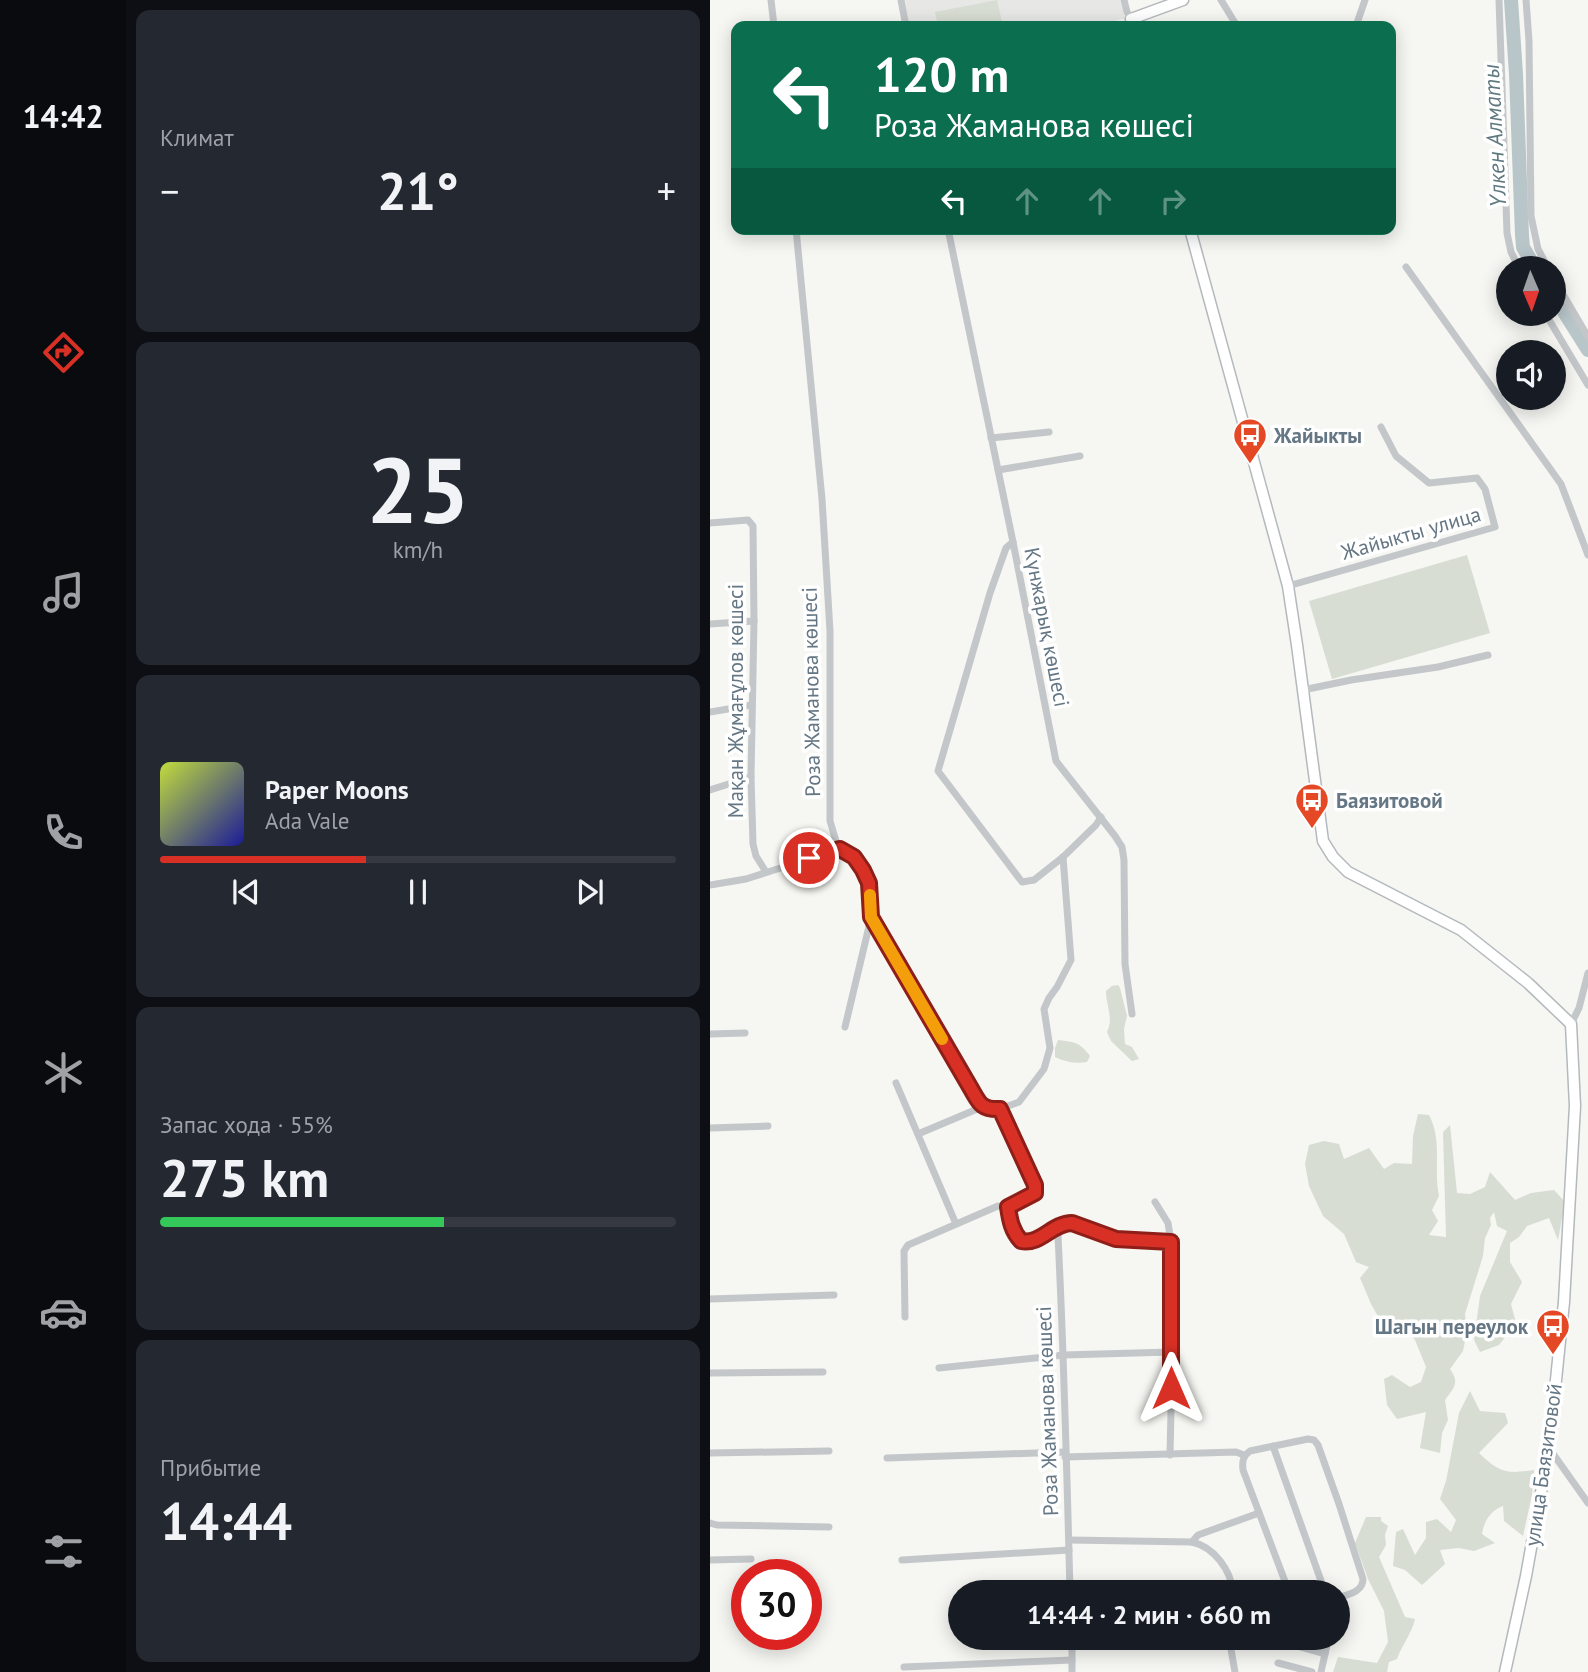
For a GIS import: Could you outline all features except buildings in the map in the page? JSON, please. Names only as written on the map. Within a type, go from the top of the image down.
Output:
[{"type":"street","points":[[771,0],[773,21]]},
{"type":"street","points":[[901,0],[905,21]]},
{"type":"street","points":[[1124,0],[1131,21]]},
{"type":"street","points":[[1136,21],[1183,0]]},
{"type":"street","points":[[1221,0],[1234,21]]},
{"type":"street","points":[[1358,21],[1365,0]]},
{"type":"street","points":[[1499,0],[1507,233],[1513,256]]},
{"type":"street","points":[[1526,0],[1531,216],[1542,256]]},
{"type":"street","name":"Роза Жаманова көшесі","points":[[797,235],[822,499],[829,618],[830,821],[840,849],[854,857],[869,883],[871,917],[982,1107]]},
{"type":"street","name":"Күнжарық көшесі","points":[[949,235],[1056,761],[1122,847],[1125,964],[1132,1014]]},
{"type":"street","points":[[1192,235],[1288,586],[1323,841],[1333,858],[1348,872],[1461,930],[1528,983],[1571,1024],[1579,1008],[1587,973]]},
{"type":"street","points":[[1406,267],[1561,484],[1587,555]]},
{"type":"street","points":[[1566,300],[1587,337]]},
{"type":"street","points":[[1553,326],[1587,385]]},
{"type":"street","name":"Жайыкты улица","points":[[1288,586],[1495,527],[1485,489],[1476,478],[1429,483],[1396,456],[1381,427]]},
{"type":"street","points":[[991,438],[1049,432]]},
{"type":"street","points":[[998,470],[1080,456]]},
{"type":"street","points":[[710,514],[711,523]]},
{"type":"street","name":"Мақан Жұмағұлов көшесі","points":[[711,523],[748,520],[753,526],[753,845],[766,872]]},
{"type":"street","points":[[1013,542],[1006,548],[990,593],[938,771],[1022,883],[1034,880],[1063,857],[1101,817]]},
{"type":"street","points":[[710,624],[754,621]]},
{"type":"street","points":[[1303,690],[1438,667],[1488,655]]},
{"type":"street","points":[[710,712],[752,705]]},
{"type":"street","points":[[710,790],[751,777]]},
{"type":"street","points":[[710,885],[746,879],[840,849]]},
{"type":"street","points":[[918,1134],[982,1107],[1000,1109],[1019,1101],[1044,1069],[1050,1048],[1044,1009],[1071,960],[1063,857]]},
{"type":"street","points":[[845,1027],[871,917]]},
{"type":"street","name":"улица Баязитовой","points":[[1505,1672],[1526,1576],[1549,1448],[1564,1303],[1575,1088],[1571,1024]]},
{"type":"street","points":[[710,1034],[745,1033]]},
{"type":"street","points":[[896,1083],[956,1224]]},
{"type":"street","points":[[1575,1088],[1587,1083]]},
{"type":"street","points":[[905,1317],[904,1251],[908,1245],[998,1206],[1008,1207],[1035,1193],[1035,1185],[1000,1109]]},
{"type":"street","points":[[710,1128],[768,1126]]},
{"type":"street","points":[[1155,1202],[1168,1223],[1171,1242],[1170,1455]]},
{"type":"street","points":[[1008,1207],[1015,1235],[1028,1243],[1065,1223],[1116,1239],[1171,1242]]},
{"type":"street","name":"Роза Жаманова көшесі","points":[[1054,1230],[1058,1236],[1064,1355],[1070,1580]]},
{"type":"street","points":[[710,1298],[834,1295]]},
{"type":"street","points":[[939,1368],[1064,1355],[1171,1352]]},
{"type":"street","points":[[710,1373],[823,1372]]},
{"type":"street","points":[[1285,1580],[1242,1462],[1244,1455],[1250,1451],[1314,1440],[1339,1504],[1363,1579],[1363,1585],[1350,1593]]},
{"type":"street","points":[[1273,1446],[1321,1580]]},
{"type":"street","points":[[1549,1448],[1587,1503]]},
{"type":"street","points":[[710,1453],[829,1451]]},
{"type":"street","points":[[887,1458],[1236,1452],[1244,1455]]},
{"type":"street","points":[[1192,1542],[1198,1535],[1260,1513]]},
{"type":"street","points":[[710,1523],[828,1527]]},
{"type":"street","points":[[1069,1540],[1192,1542],[1216,1555],[1228,1572],[1230,1580]]},
{"type":"street","points":[[902,1560],[1069,1550]]},
{"type":"street","points":[[710,1560],[731,1559]]},
{"type":"street","points":[[1072,1650],[1072,1672]]},
{"type":"street","points":[[1231,1650],[1235,1672]]},
{"type":"street","points":[[1311,1650],[1325,1654]]},
{"type":"street","points":[[1321,1672],[1326,1650]]},
{"type":"street","points":[[904,1667],[1072,1660]]},
{"type":"street","points":[[1278,1663],[1312,1672]]},
{"type":"shaded area","points":[[905,0],[1120,0],[1125,18],[1115,21],[908,21]]},
{"type":"shaded area","points":[[997,0],[1002,21],[937,21],[935,12]]},
{"type":"shaded area","points":[[1467,555],[1490,633],[1332,679],[1309,601]]},
{"type":"shaded area","points":[[1118,985],[1127,1016],[1125,1044],[1132,1047],[1139,1059],[1132,1061],[1111,1041],[1107,1032],[1110,1016],[1106,991]]},
{"type":"shaded area","points":[[1058,1040],[1080,1045],[1090,1056],[1087,1062],[1071,1062],[1055,1057]]},
{"type":"shaded area","points":[[1418,1114],[1429,1115],[1437,1145],[1439,1196],[1432,1210],[1438,1221],[1429,1235],[1446,1237],[1443,1132],[1450,1125],[1457,1193],[1470,1194],[1485,1187],[1490,1172],[1515,1200],[1531,1193],[1554,1190],[1565,1202],[1558,1240],[1549,1218],[1527,1226],[1519,1237],[1510,1243],[1510,1262],[1522,1282],[1511,1304],[1516,1323],[1499,1345],[1480,1352],[1474,1340],[1480,1296],[1507,1231],[1497,1226],[1494,1212],[1490,1218],[1491,1225],[1485,1238],[1483,1256],[1465,1314],[1467,1331],[1463,1351],[1450,1369],[1455,1382],[1445,1400],[1448,1420],[1442,1433],[1440,1453],[1420,1448],[1426,1412],[1397,1419],[1387,1405],[1384,1379],[1392,1375],[1410,1387],[1421,1382],[1426,1367],[1415,1340],[1403,1326],[1388,1334],[1360,1278],[1369,1267],[1356,1262],[1344,1234],[1323,1216],[1309,1186],[1305,1164],[1309,1145],[1324,1141],[1339,1144],[1344,1159],[1369,1148],[1384,1169],[1394,1163],[1412,1164],[1413,1136]]},
{"type":"shaded area","points":[[1470,1391],[1480,1411],[1505,1413],[1508,1423],[1479,1453],[1504,1470],[1534,1470],[1532,1495],[1523,1536],[1504,1521],[1503,1506],[1489,1517],[1482,1534],[1495,1543],[1474,1551],[1459,1548],[1440,1550],[1445,1564],[1422,1585],[1405,1570],[1393,1566],[1396,1532],[1403,1529],[1415,1555],[1426,1538],[1426,1522],[1437,1519],[1451,1532],[1456,1520],[1440,1499],[1459,1413]]},
{"type":"shaded area","points":[[1366,1517],[1381,1517],[1381,1521],[1388,1526],[1386,1545],[1379,1557],[1405,1617],[1415,1619],[1397,1659],[1389,1662],[1387,1672],[1333,1672],[1338,1657],[1377,1663],[1388,1642],[1384,1611],[1368,1579],[1355,1543]]},
{"type":"waterway","name":"Үлкен Алматы","points":[[1511,0],[1523,247],[1528,256]]},
{"type":"waterway","name":"Үлкен Алматы","points":[[1566,315],[1588,350]]},
{"type":"slow traffic","points":[[870,895],[871,917],[942,1039]]},
{"type":"place","name":"Жайыкты","points":[[1250,465]]},
{"type":"place","name":"Баязитовой","points":[[1312,830]]},
{"type":"place","name":"Шагын переулок","points":[[1553,1356]]},
{"type":"route","points":[[809,858],[840,849],[854,857],[869,883],[871,917],[982,1107],[1000,1109],[1035,1185],[1035,1193],[1029,1198],[1008,1207],[1015,1235],[1028,1243],[1065,1223],[1072,1223],[1116,1239],[1171,1242],[1171,1388]]}]
